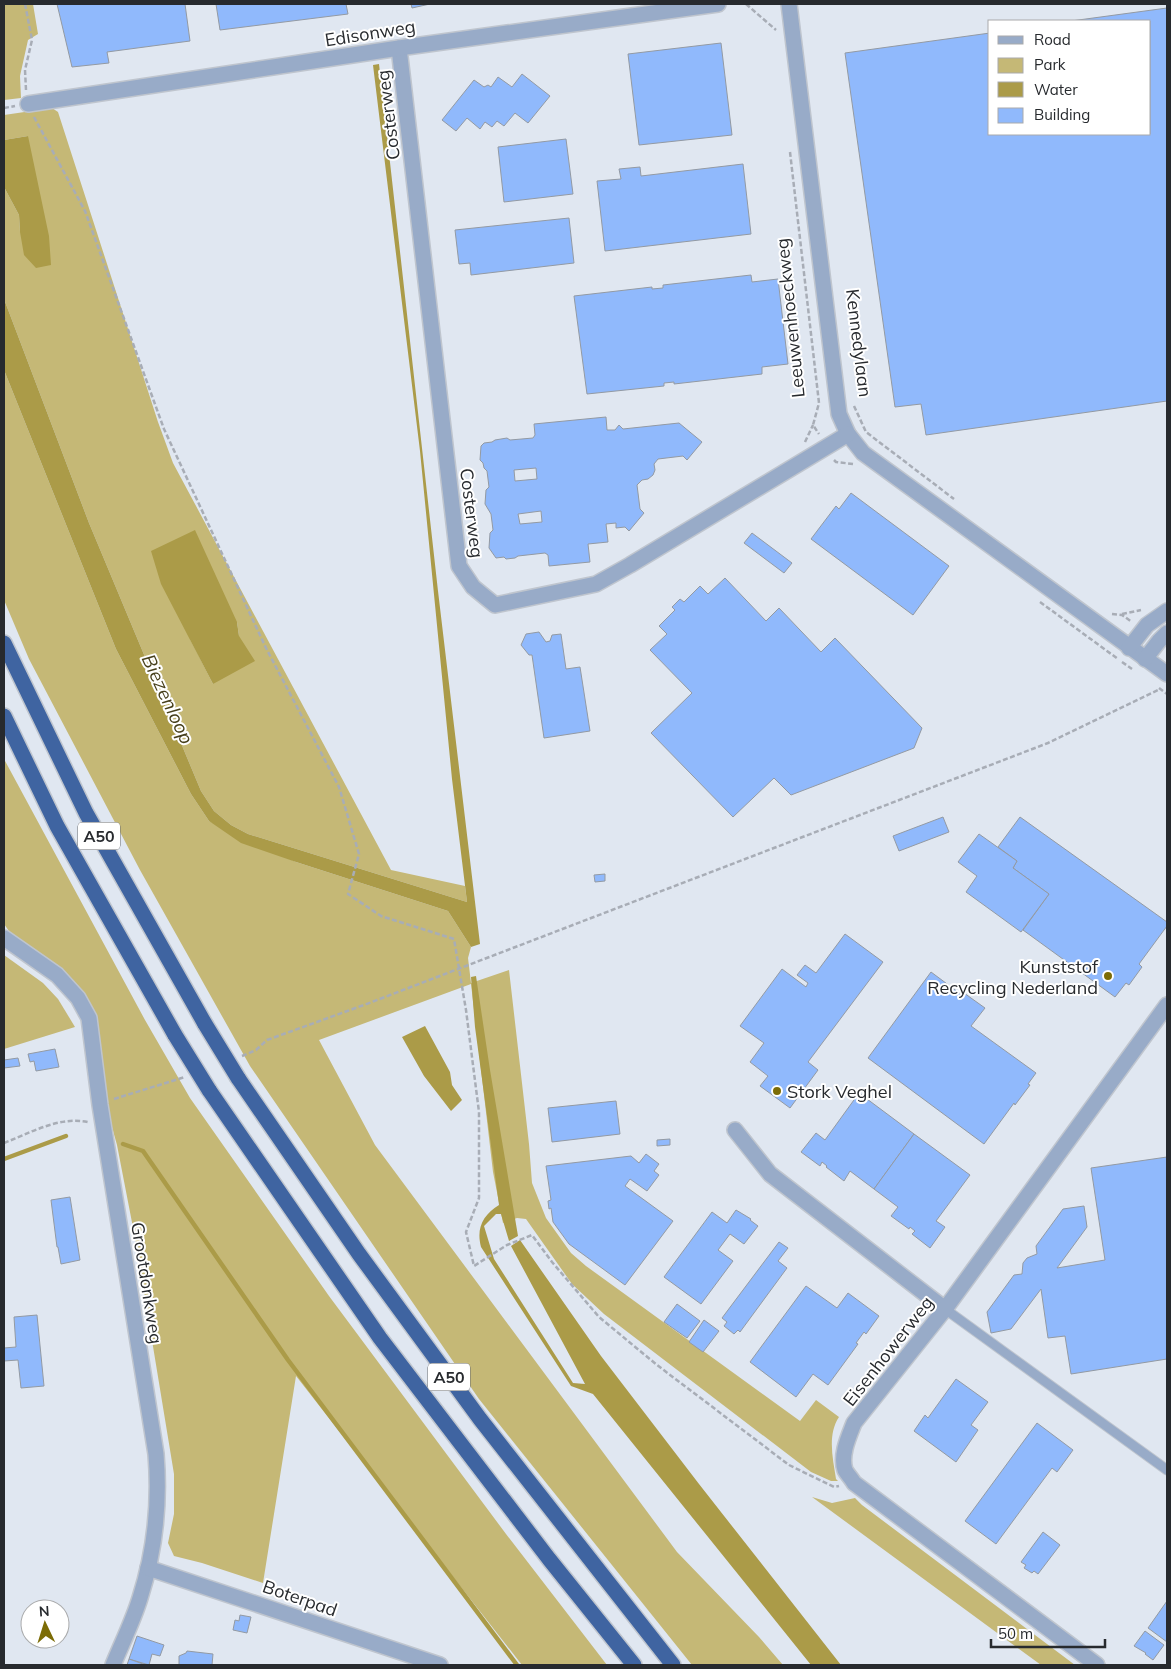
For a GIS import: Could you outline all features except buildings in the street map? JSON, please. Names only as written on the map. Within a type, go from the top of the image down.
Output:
[{"type":"highway","name":"A50","points":[[4,643],[86,813],[238,1078],[359,1254],[474,1411],[674,1665]]},
{"type":"highway","name":"A50","points":[[4,716],[57,826],[175,1035],[209,1090],[380,1338],[634,1665]]},
{"type":"street","name":"Edisonweg","points":[[28,104],[399,48],[718,4]]},
{"type":"street","name":"Leeuwenhoeckweg","points":[[789,4],[838,408],[848,434],[863,453],[1167,674]]},
{"type":"street","name":"Costerweg","points":[[399,48],[459,566],[473,587],[495,605],[596,584],[848,434]]},
{"type":"street","points":[[1129,648],[1147,625],[1167,611]]},
{"type":"street","points":[[1145,659],[1167,633]]},
{"type":"street","name":"Grootdonkweg","points":[[4,938],[57,975],[78,998],[89,1018],[100,1105],[156,1454],[158,1472],[153,1550],[136,1609],[113,1665]]},
{"type":"street","name":"Eisenhowerweg","points":[[854,1483],[845,1470],[845,1455],[847,1440],[854,1424],[946,1309],[1167,1005]]},
{"type":"street","points":[[735,1130],[770,1174],[946,1309]]},
{"type":"street","points":[[854,1483],[1097,1665]]},
{"type":"street","name":"Boterpad","points":[[148,1568],[440,1665]]},
{"type":"lane","points":[[946,1309],[1167,1470]]},
{"type":"path","points":[[24,4],[32,40],[24,76],[28,104],[85,211],[164,429],[266,648],[339,787],[359,854],[348,894],[381,916],[454,939],[466,1010],[479,1112],[479,1198],[466,1232],[474,1266],[507,1245],[532,1235],[598,1317],[657,1365],[789,1465],[834,1487],[854,1483]]},
{"type":"path","points":[[746,4],[776,30],[775,21]]},
{"type":"path","name":"Leeuwenhoeckweg","points":[[790,148],[819,403],[812,425],[836,462],[856,464]]},
{"type":"path","name":"Kennedylaan","points":[[852,402],[866,432],[954,499]]},
{"type":"path","points":[[1036,599],[1136,672]]},
{"type":"path","points":[[1106,609],[1113,614],[1122,615],[1143,629]]},
{"type":"path","points":[[239,1057],[256,1050],[267,1040],[459,969],[1048,743],[1160,689],[1167,694]]},
{"type":"path","points":[[4,1143],[57,1123],[82,1121],[100,1105],[112,1099],[188,1076]]},
{"type":"green space","points":[[4,4],[33,4],[38,34],[28,40],[20,76],[21,98],[4,100]]},
{"type":"green space","points":[[52,108],[58,112],[173,463],[391,870],[465,886],[467,902],[248,834],[231,825],[214,811],[201,791],[89,523],[4,299],[4,187],[19,215],[20,232],[28,136],[4,140],[4,115]],"holes":[[[237,622],[239,636],[213,684],[190,639]]]},
{"type":"green space","points":[[4,370],[116,649],[191,794],[209,821],[296,862],[448,911],[471,947],[468,958],[471,983],[509,970],[532,1183],[546,1218],[571,1253],[586,1266],[800,1421],[816,1400],[839,1417],[835,1424],[832,1439],[836,1479],[838,1481],[831,1481],[811,1472],[604,1314],[572,1284],[526,1219],[517,1218],[503,1223],[493,1172],[471,984],[319,1040],[375,1145],[677,1552],[759,1637],[783,1665],[692,1665],[479,1399],[250,1066],[140,870],[29,659],[4,600]]},
{"type":"green space","points":[[4,759],[145,1020],[190,1098],[329,1296],[506,1534],[607,1665],[522,1665],[296,1376],[263,1583],[174,1556],[168,1543],[174,1514],[174,1474],[136,1243],[117,1145],[103,1095],[92,1019],[16,941],[4,924]]},
{"type":"green space","points":[[4,955],[43,983],[58,999],[75,1027],[4,1049]]},
{"type":"green space","points":[[812,1497],[832,1503],[855,1498],[1075,1665],[1041,1665]]},
{"type":"water","points":[[379,64],[480,944],[471,947],[448,911],[241,843],[209,821],[191,794],[116,649],[4,370],[4,299],[89,523],[201,791],[214,811],[231,825],[248,834],[467,902],[452,779],[420,451],[373,65]]},
{"type":"water","points":[[28,136],[49,236],[51,265],[36,268],[24,255],[19,215],[4,187],[4,140]]},
{"type":"water","points":[[195,530],[237,622],[239,636],[255,661],[213,684],[161,584],[151,551]]},
{"type":"water","points":[[476,976],[518,1236],[509,1241],[501,1214],[496,1214],[484,1226],[494,1259],[573,1383],[585,1384],[511,1246],[520,1240],[601,1356],[841,1665],[811,1665],[593,1394],[571,1386],[481,1247],[479,1234],[482,1223],[489,1213],[499,1205],[475,1027],[471,977]]},
{"type":"water","points":[[425,1026],[450,1072],[452,1085],[462,1100],[451,1111],[424,1076],[402,1037]]},
{"type":"waterway","points":[[4,1159],[66,1136]]},
{"type":"waterway","points":[[123,1144],[143,1151],[288,1360],[517,1665]]},
{"type":"place","name":"Kunststof Recycling Nederland","points":[[1108,976]]},
{"type":"place","name":"Stork Veghel","points":[[777,1091]]},
{"type":"water label","name":"Biezenloop","points":[[168,699]]}]
